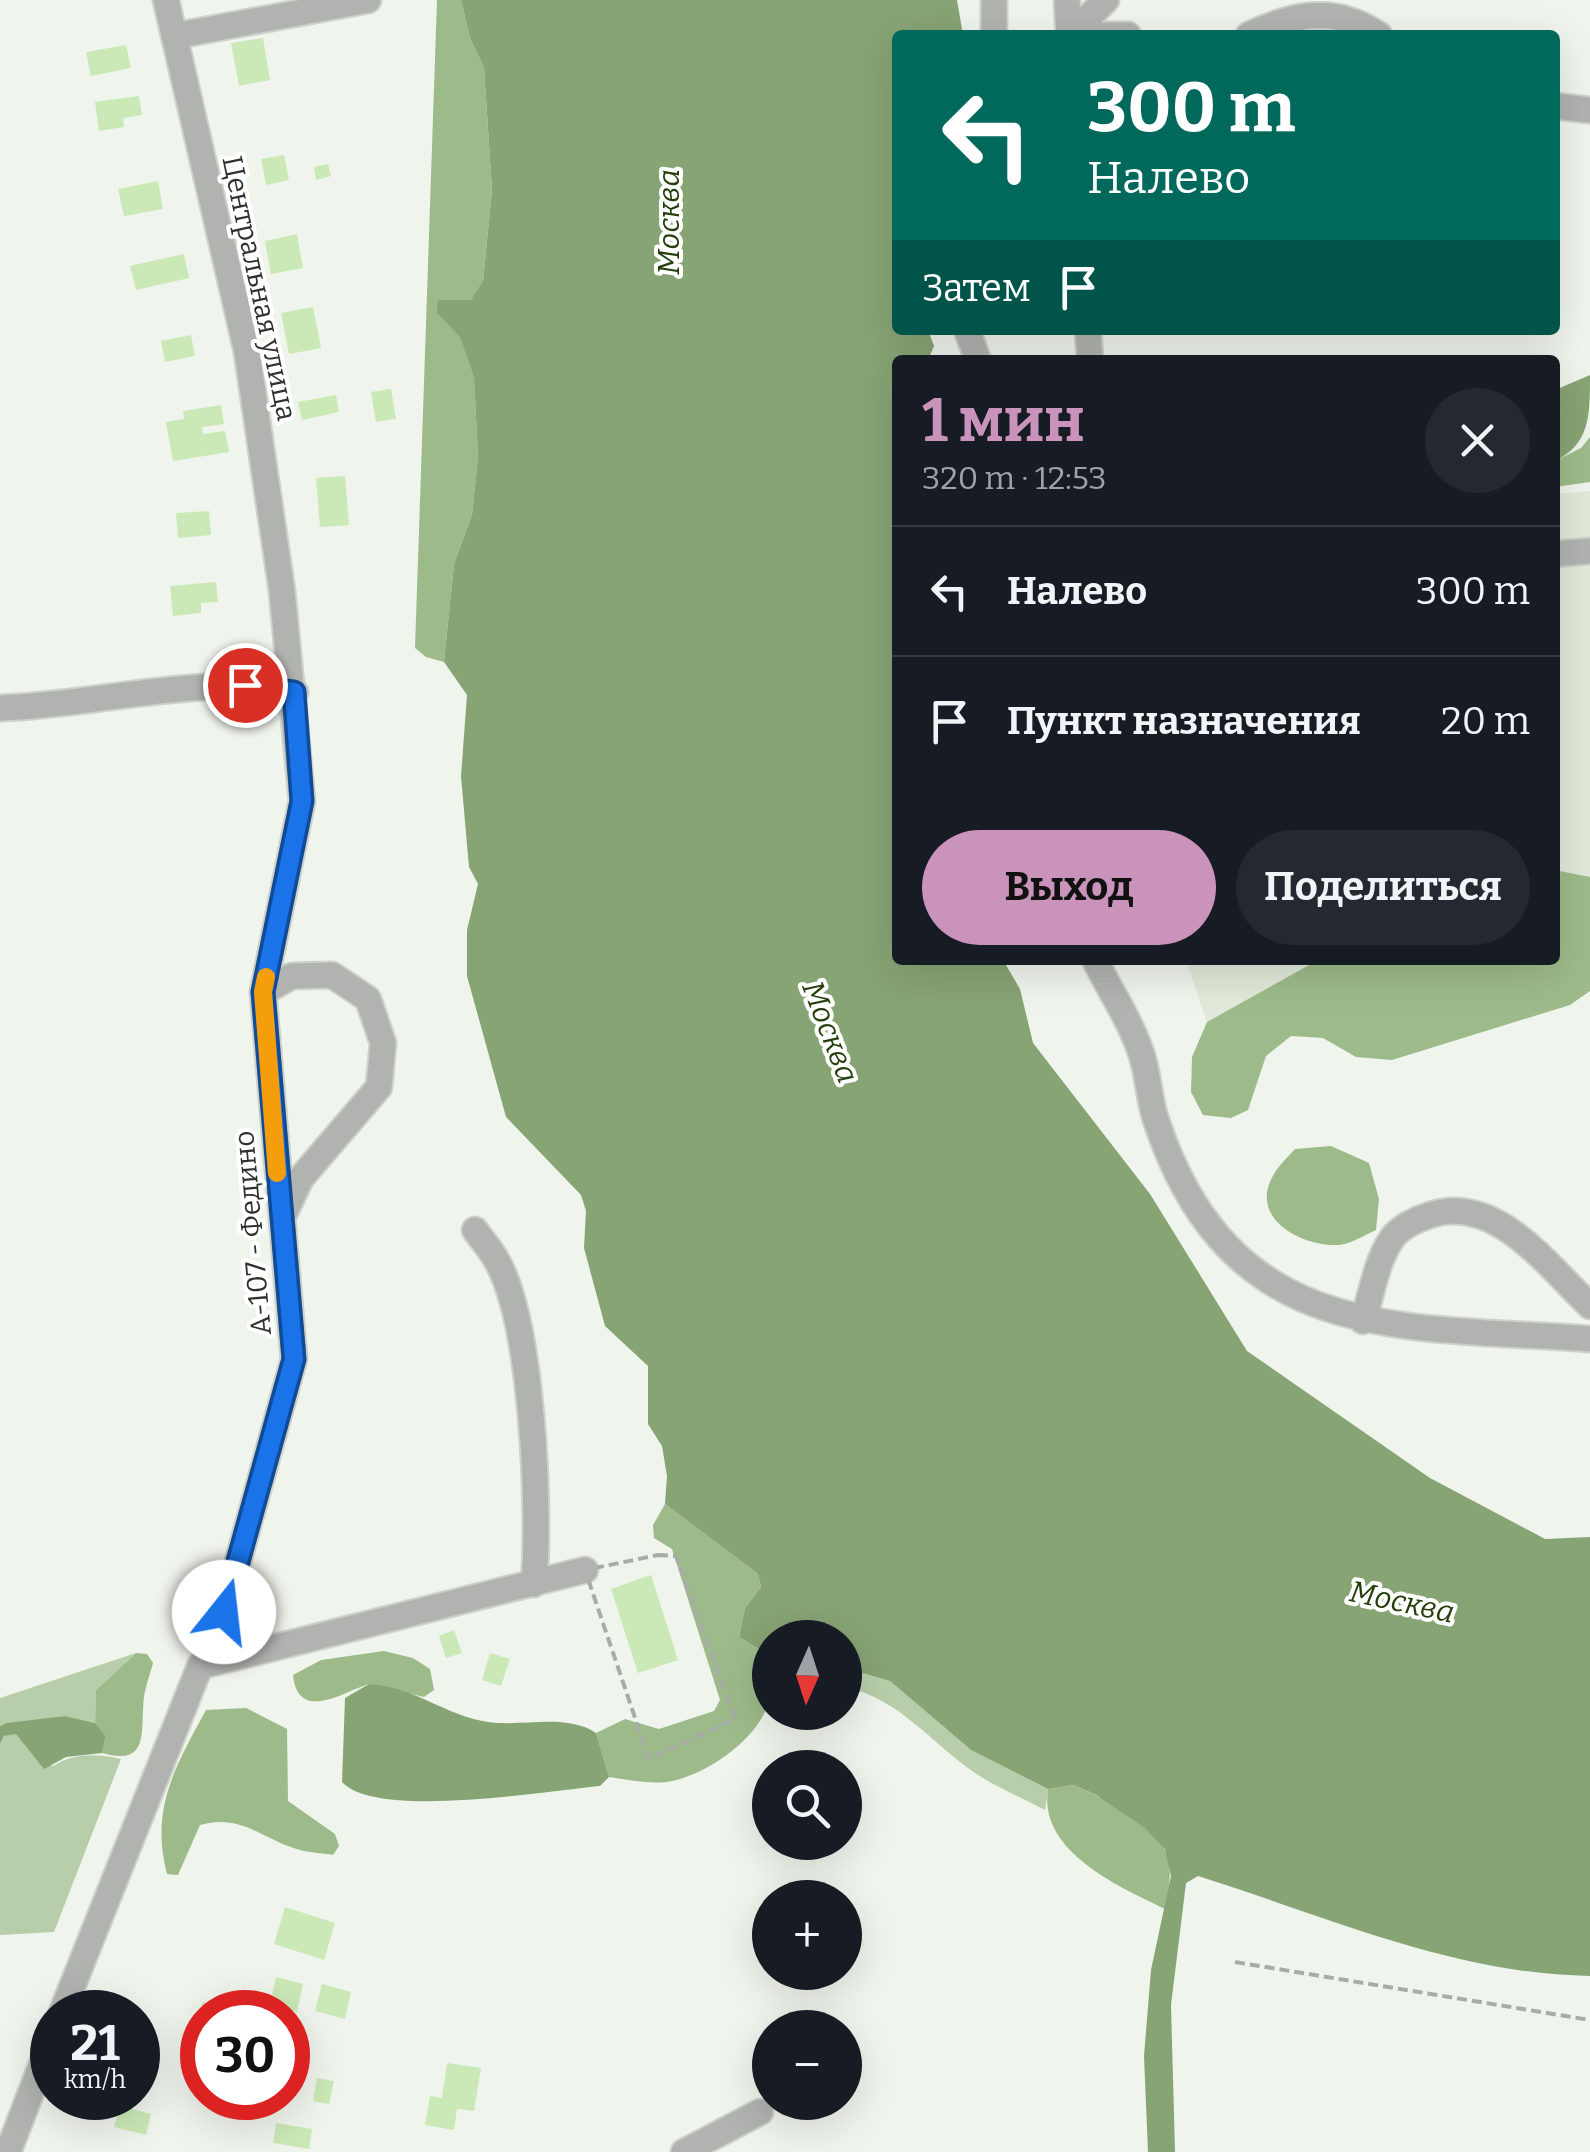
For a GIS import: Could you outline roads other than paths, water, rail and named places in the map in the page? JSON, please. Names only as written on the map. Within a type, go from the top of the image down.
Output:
[{"type":"street","name":"Центральная улица","points":[[166,0],[248,352],[282,591]]},
{"type":"street","points":[[174,36],[368,0]]},
{"type":"street","points":[[994,0],[994,30]]},
{"type":"street","points":[[1067,0],[1069,30]]},
{"type":"street","points":[[1074,30],[1106,0]]},
{"type":"street","points":[[1263,30],[1307,13],[1338,15],[1369,30]]},
{"type":"street","points":[[1560,107],[1590,110]]},
{"type":"street","points":[[1560,554],[1590,551]]},
{"type":"street","name":"А-107 - Федино","points":[[71,1990],[200,1666],[214,1648],[294,1359],[263,992],[302,801],[282,591]]},
{"type":"street","points":[[0,708],[146,696],[222,684],[294,692]]},
{"type":"street","points":[[1098,965],[1142,1054],[1156,1123],[1189,1192],[1240,1260],[1321,1309],[1363,1322],[1413,1329],[1590,1339]]},
{"type":"street","points":[[263,992],[292,976],[332,976],[368,999],[382,1043],[379,1087],[301,1178],[281,1221]]},
{"type":"street","points":[[1363,1322],[1391,1238],[1416,1220],[1448,1209],[1484,1214],[1518,1238],[1590,1306]]},
{"type":"street","points":[[474,1230],[498,1263],[516,1320],[537,1491],[534,1584]]},
{"type":"street","points":[[200,1666],[586,1570]]},
{"type":"street","points":[[8,2152],[30,2095]]},
{"type":"street","points":[[684,2152],[752,2116]]},
{"type":"water","name":"Москва","points":[[461,0],[957,0],[962,30],[892,30],[892,335],[930,335],[934,346],[930,355],[892,355],[892,965],[1006,965],[1020,989],[1033,1043],[1150,1194],[1247,1351],[1430,1478],[1545,1539],[1590,1537],[1590,1976],[1539,1973],[1440,1954],[1198,1876],[1186,1883],[1171,2005],[1175,2152],[1148,2152],[1144,2056],[1151,1970],[1171,1876],[1165,1849],[1145,1828],[1096,1795],[1074,1785],[1048,1789],[971,1750],[890,1681],[862,1673],[862,1620],[752,1620],[752,1645],[739,1637],[745,1608],[761,1587],[758,1574],[665,1504],[667,1476],[662,1446],[648,1424],[648,1366],[605,1326],[584,1248],[586,1211],[581,1195],[506,1117],[467,976],[467,930],[478,884],[469,867],[461,776],[467,695],[444,662],[454,564],[472,515],[478,457],[474,378],[460,337],[437,313],[438,300],[471,300],[483,281],[492,190],[484,68],[470,38]]},
{"type":"water","points":[[1590,375],[1586,427],[1575,446],[1560,458],[1560,388]]},
{"type":"water","points":[[369,1684],[400,1690],[488,1722],[558,1722],[584,1727],[596,1733],[609,1777],[600,1786],[464,1800],[389,1799],[361,1793],[342,1782],[345,1698]]},
{"type":"water","points":[[65,1716],[95,1723],[106,1736],[102,1753],[66,1757],[44,1769],[16,1734],[4,1736],[0,1744],[0,1726]]}]
